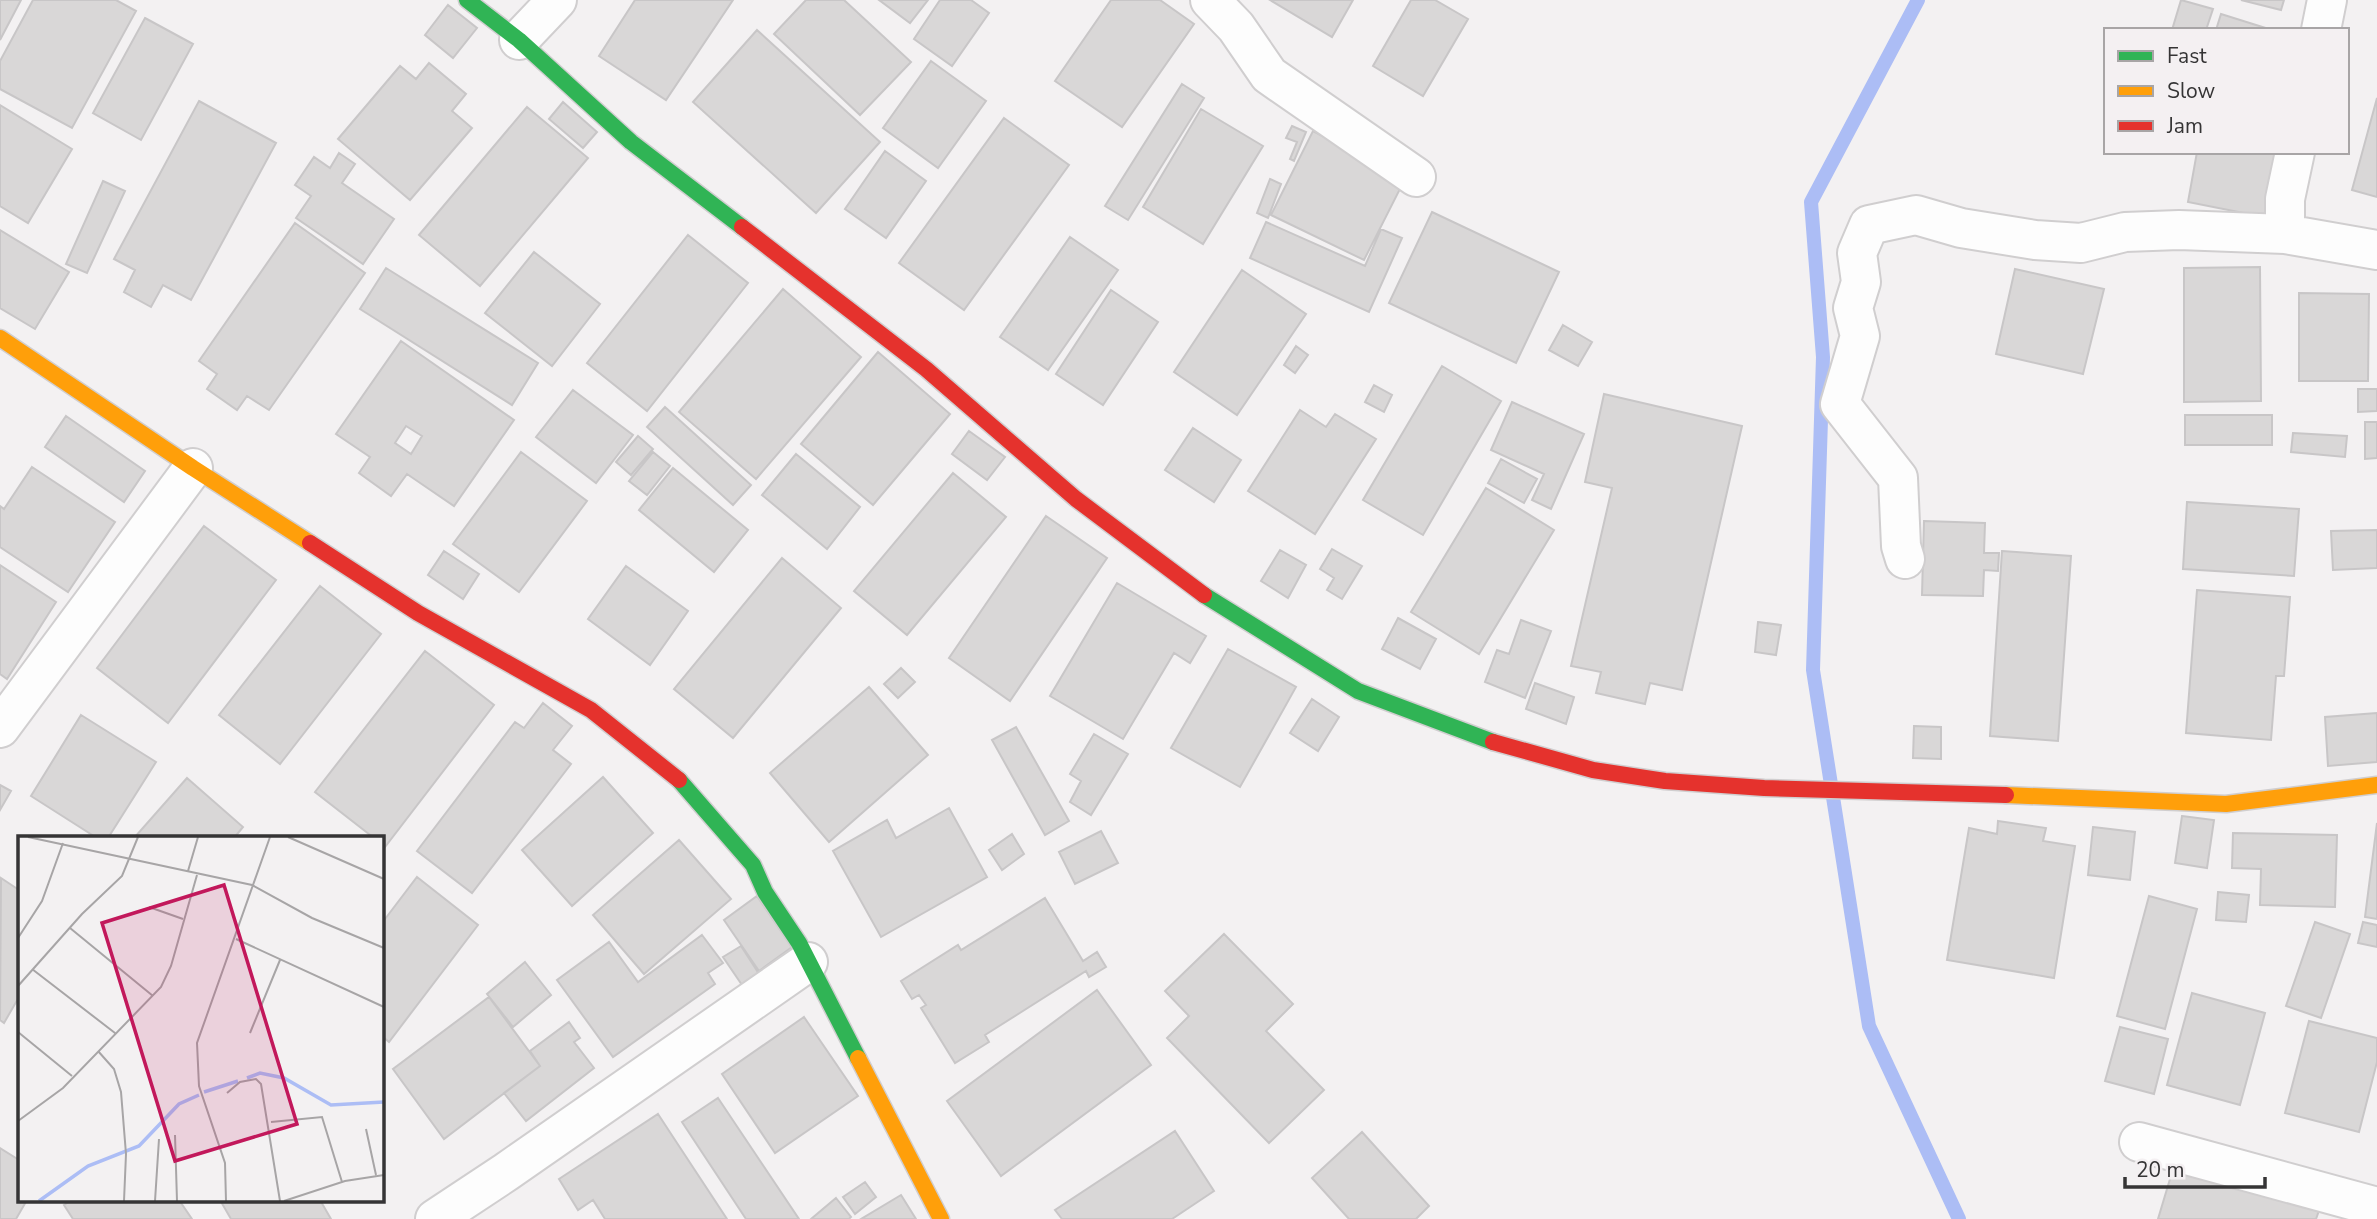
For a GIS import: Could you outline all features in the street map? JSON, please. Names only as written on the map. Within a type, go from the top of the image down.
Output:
[{"type":"street","points":[[467,0],[519,40],[631,142],[926,369],[1076,499],[1190,586],[1358,691],[1502,746],[1593,770],[1665,782],[1764,788],[2226,804],[2377,785]]},
{"type":"street","points":[[519,40],[557,0]]},
{"type":"street","points":[[1210,0],[1236,27],[1269,75],[1416,177]]},
{"type":"street","points":[[2321,28],[2327,0]]},
{"type":"street","points":[[2285,234],[2285,199],[2295,154]]},
{"type":"street","points":[[1905,559],[1901,546],[1898,478],[1840,404],[1860,336],[1853,309],[1861,282],[1857,253],[1869,225],[1916,215],[1998,235],[2081,243],[2125,232],[2179,230],[2285,234],[2377,250]]},
{"type":"street","points":[[0,338],[193,468],[418,613],[591,710],[681,782],[753,866],[765,892],[799,943],[941,1219]]},
{"type":"street","points":[[0,728],[193,468]]},
{"type":"street","points":[[435,1219],[808,962]]},
{"type":"street","points":[[2139,1142],[2377,1207]]},
{"type":"building","points":[[0,0],[21,0],[0,40]]},
{"type":"building","points":[[33,0],[116,0],[136,11],[72,128],[0,89],[0,61]]},
{"type":"building","points":[[635,0],[733,0],[666,100],[599,56]]},
{"type":"building","points":[[806,0],[844,0],[911,62],[860,115],[774,34]]},
{"type":"building","points":[[879,0],[928,0],[910,23]]},
{"type":"building","points":[[940,0],[971,0],[989,13],[952,66],[914,39]]},
{"type":"building","points":[[1111,0],[1160,0],[1194,24],[1122,127],[1055,81]]},
{"type":"building","points":[[1270,0],[1353,0],[1332,37]]},
{"type":"building","points":[[1411,0],[1435,0],[1468,19],[1423,96],[1373,66]]},
{"type":"building","points":[[2181,0],[2213,9],[2207,28],[2173,28]]},
{"type":"building","points":[[2241,0],[2284,0],[2281,10]]},
{"type":"building","points":[[448,5],[477,28],[453,58],[425,35]]},
{"type":"building","points":[[2221,14],[2266,28],[2217,28]]},
{"type":"building","points":[[145,18],[193,44],[141,140],[93,113]]},
{"type":"building","points":[[757,30],[880,142],[816,213],[693,102]]},
{"type":"building","points":[[931,61],[986,101],[938,168],[883,128]]},
{"type":"building","points":[[429,63],[466,94],[452,111],[472,128],[410,200],[338,139],[400,66],[416,79]]},
{"type":"building","points":[[1182,84],[1204,98],[1128,220],[1105,206]]},
{"type":"building","points":[[2377,98],[2377,197],[2352,190]]},
{"type":"building","points":[[199,101],[276,143],[191,300],[163,285],[151,307],[124,292],[135,270],[114,259]]},
{"type":"building","points":[[563,102],[597,132],[583,148],[549,119]]},
{"type":"building","points":[[0,105],[72,149],[28,223],[0,206]]},
{"type":"building","points":[[527,107],[588,158],[480,286],[419,235]]},
{"type":"building","points":[[1201,109],[1263,146],[1203,244],[1143,207]]},
{"type":"building","points":[[1004,118],[1069,165],[964,310],[899,263]]},
{"type":"building","points":[[1292,126],[1306,132],[1294,161],[1290,159],[1297,142],[1286,138]]},
{"type":"building","points":[[1313,131],[1405,179],[1364,260],[1271,215]]},
{"type":"building","points":[[885,151],[926,181],[886,238],[845,209]]},
{"type":"building","points":[[339,153],[355,164],[342,183],[394,219],[363,264],[296,218],[311,196],[295,185],[314,157],[330,168]]},
{"type":"building","points":[[2197,154],[2287,154],[2274,219],[2188,202]]},
{"type":"building","points":[[1270,179],[1281,184],[1268,218],[1257,213]]},
{"type":"building","points":[[103,181],[125,191],[87,273],[66,264]]},
{"type":"building","points":[[1432,212],[1559,272],[1516,363],[1389,303]]},
{"type":"building","points":[[1266,222],[1365,266],[1381,229],[1402,238],[1369,312],[1250,258]]},
{"type":"building","points":[[295,223],[365,273],[269,410],[247,396],[237,410],[207,389],[217,374],[199,361]]},
{"type":"building","points":[[0,230],[69,272],[35,329],[0,308]]},
{"type":"building","points":[[688,235],[748,283],[647,411],[587,363]]},
{"type":"building","points":[[1070,237],[1118,270],[1048,370],[1000,337]]},
{"type":"building","points":[[534,252],[600,304],[552,366],[485,313]]},
{"type":"building","points":[[2260,267],[2261,401],[2184,402],[2184,268]]},
{"type":"building","points":[[386,268],[538,363],[512,405],[360,309]]},
{"type":"building","points":[[2015,269],[2104,289],[2083,374],[1996,354]]},
{"type":"building","points":[[1242,270],[1306,314],[1237,415],[1174,372]]},
{"type":"building","points":[[783,289],[861,357],[756,479],[679,412]]},
{"type":"building","points":[[1111,290],[1158,322],[1103,405],[1056,374]]},
{"type":"building","points":[[2299,293],[2369,294],[2368,381],[2299,381]]},
{"type":"building","points":[[1563,325],[1592,342],[1578,366],[1549,350]]},
{"type":"building","points":[[401,341],[514,420],[454,506],[407,474],[391,496],[359,473],[370,457],[336,434]],"holes":[[[406,426],[422,436],[411,454],[395,443]]]},
{"type":"building","points":[[1296,346],[1308,355],[1295,373],[1284,365]]},
{"type":"building","points":[[878,352],[950,414],[873,505],[801,444]]},
{"type":"building","points":[[1442,366],[1501,401],[1423,535],[1363,500]]},
{"type":"building","points":[[1374,385],[1392,395],[1384,412],[1365,402]]},
{"type":"building","points":[[2358,389],[2377,389],[2377,411],[2358,412]]},
{"type":"building","points":[[573,390],[633,435],[596,483],[536,437]]},
{"type":"building","points":[[1604,394],[1742,426],[1682,690],[1650,683],[1645,704],[1596,693],[1601,672],[1571,666],[1612,488],[1585,482]]},
{"type":"building","points":[[1512,402],[1584,434],[1551,509],[1532,500],[1544,474],[1491,450]]},
{"type":"building","points":[[665,407],[751,485],[733,505],[647,427]]},
{"type":"building","points":[[1300,410],[1326,427],[1335,414],[1376,439],[1315,534],[1248,491]]},
{"type":"building","points":[[2185,415],[2272,415],[2272,445],[2185,445]]},
{"type":"building","points":[[66,416],[145,471],[124,502],[45,447]]},
{"type":"building","points":[[2365,422],[2377,422],[2377,458],[2365,459]]},
{"type":"building","points":[[1193,428],[1241,460],[1214,502],[1165,470]]},
{"type":"building","points":[[969,431],[1005,457],[987,480],[952,454]]},
{"type":"building","points":[[2293,433],[2347,436],[2345,457],[2291,452]]},
{"type":"building","points":[[638,436],[653,449],[631,475],[616,462]]},
{"type":"building","points":[[521,452],[587,501],[519,592],[453,544]]},
{"type":"building","points":[[653,452],[670,466],[647,495],[629,481]]},
{"type":"building","points":[[796,454],[860,507],[827,549],[762,495]]},
{"type":"building","points":[[1501,459],[1537,479],[1524,503],[1488,483]]},
{"type":"building","points":[[32,467],[115,522],[68,592],[0,547],[0,506],[4,509]]},
{"type":"building","points":[[673,468],[748,530],[714,572],[639,510]]},
{"type":"building","points":[[953,473],[1006,517],[907,635],[854,591]]},
{"type":"building","points":[[1486,488],[1554,530],[1479,654],[1411,612]]},
{"type":"building","points":[[2187,502],[2299,509],[2294,576],[2183,569]]},
{"type":"building","points":[[1046,516],[1107,558],[1010,701],[949,658]]},
{"type":"building","points":[[1924,521],[1985,523],[1984,553],[1999,553],[1998,571],[1984,570],[1983,596],[1922,595]]},
{"type":"building","points":[[204,526],[276,580],[168,723],[97,668]]},
{"type":"building","points":[[2377,530],[2377,568],[2333,570],[2331,531]]},
{"type":"building","points":[[1332,549],[1362,566],[1342,599],[1327,590],[1334,578],[1320,569]]},
{"type":"building","points":[[1280,550],[1306,565],[1288,598],[1261,581]]},
{"type":"building","points":[[444,551],[479,574],[463,599],[428,575]]},
{"type":"building","points":[[2002,551],[2071,556],[2058,741],[1990,736]]},
{"type":"building","points":[[782,558],[841,608],[733,738],[674,689]]},
{"type":"building","points":[[0,565],[56,602],[7,679],[0,674]]},
{"type":"building","points":[[626,566],[688,611],[650,665],[588,619]]},
{"type":"building","points":[[1117,583],[1206,636],[1190,663],[1174,653],[1123,739],[1050,696]]},
{"type":"building","points":[[320,586],[381,634],[280,764],[219,715]]},
{"type":"building","points":[[2197,590],[2290,597],[2284,676],[2276,676],[2271,740],[2186,733]]},
{"type":"building","points":[[1398,618],[1436,639],[1420,669],[1382,649]]},
{"type":"building","points":[[1521,620],[1551,631],[1525,698],[1485,682],[1497,650],[1509,654]]},
{"type":"building","points":[[1758,622],[1781,625],[1776,655],[1755,652]]},
{"type":"building","points":[[1228,649],[1296,687],[1240,787],[1171,748]]},
{"type":"building","points":[[425,651],[494,705],[385,847],[383,836],[371,836],[315,792]]},
{"type":"building","points":[[901,668],[915,682],[898,698],[884,684]]},
{"type":"building","points":[[1535,683],[1574,697],[1566,724],[1526,709]]},
{"type":"building","points":[[869,687],[928,755],[829,842],[770,773]]},
{"type":"building","points":[[1312,699],[1339,717],[1318,751],[1290,733]]},
{"type":"building","points":[[543,703],[572,726],[553,750],[571,764],[472,893],[417,851],[515,722],[524,728]]},
{"type":"building","points":[[2377,713],[2377,762],[2328,766],[2325,717]]},
{"type":"building","points":[[81,715],[156,762],[109,836],[94,836],[31,796]]},
{"type":"building","points":[[1914,726],[1941,727],[1941,759],[1913,758]]},
{"type":"building","points":[[1016,727],[1069,821],[1045,835],[992,740]]},
{"type":"building","points":[[1094,734],[1128,754],[1091,815],[1070,802],[1081,781],[1070,774]]},
{"type":"building","points":[[603,777],[653,833],[572,906],[522,850]]},
{"type":"building","points":[[187,778],[243,827],[236,836],[136,836]]},
{"type":"building","points":[[0,785],[11,791],[0,810]]},
{"type":"building","points":[[949,808],[987,877],[881,937],[833,851],[887,820],[896,838]]},
{"type":"building","points":[[2182,816],[2214,820],[2207,868],[2175,863]]},
{"type":"building","points":[[1998,821],[2046,828],[2043,841],[2075,846],[2054,978],[1947,960],[1969,828],[1997,834]]},
{"type":"building","points":[[2377,823],[2377,919],[2365,917]]},
{"type":"building","points":[[2093,827],[2135,832],[2130,880],[2088,875]]},
{"type":"building","points":[[1101,831],[1118,863],[1075,884],[1059,852]]},
{"type":"building","points":[[2233,833],[2337,835],[2335,907],[2260,905],[2261,869],[2232,868]]},
{"type":"building","points":[[1012,834],[1024,854],[1002,870],[989,850]]},
{"type":"building","points":[[679,840],[731,899],[644,974],[593,915]]},
{"type":"building","points":[[417,877],[478,925],[389,1042],[383,1037],[383,922]]},
{"type":"building","points":[[1,878],[18,889],[18,999],[4,1023],[0,1020]]},
{"type":"building","points":[[2218,892],[2249,895],[2246,922],[2216,920]]},
{"type":"building","points":[[757,896],[792,947],[759,971],[724,920]]},
{"type":"building","points":[[2149,896],[2197,909],[2165,1029],[2117,1016]]},
{"type":"building","points":[[1045,898],[1083,961],[1097,952],[1106,967],[1089,977],[1086,971],[985,1035],[989,1042],[955,1063],[921,1008],[926,1005],[919,995],[912,999],[901,981],[958,945],[961,950]]},
{"type":"building","points":[[2315,922],[2350,934],[2321,1018],[2286,1006]]},
{"type":"building","points":[[2363,922],[2377,925],[2377,947],[2358,943]]},
{"type":"building","points":[[1224,934],[1293,1004],[1266,1031],[1324,1090],[1269,1143],[1167,1038],[1189,1016],[1165,991]]},
{"type":"building","points":[[702,935],[723,963],[708,973],[715,984],[613,1057],[557,980],[609,942],[638,982]]},
{"type":"building","points":[[741,946],[761,977],[744,988],[723,957]]},
{"type":"building","points":[[525,962],[551,995],[513,1027],[487,994]]},
{"type":"building","points":[[1097,990],[1151,1065],[1001,1176],[947,1101]]},
{"type":"building","points":[[2192,993],[2265,1013],[2240,1105],[2167,1085]]},
{"type":"building","points":[[489,997],[540,1066],[444,1139],[393,1069]]},
{"type":"building","points":[[804,1017],[858,1096],[775,1153],[722,1074]]},
{"type":"building","points":[[2309,1021],[2377,1038],[2377,1062],[2359,1132],[2285,1113]]},
{"type":"building","points":[[569,1022],[580,1038],[574,1042],[594,1068],[526,1121],[504,1093],[540,1066],[530,1051]]},
{"type":"building","points":[[2120,1027],[2168,1039],[2154,1094],[2105,1081]]},
{"type":"building","points":[[718,1098],[799,1219],[746,1219],[682,1122]]},
{"type":"building","points":[[658,1114],[727,1219],[605,1219],[593,1200],[578,1210],[559,1179]]},
{"type":"building","points":[[1175,1131],[1214,1191],[1172,1219],[1062,1219],[1055,1210]]},
{"type":"building","points":[[1362,1132],[1429,1206],[1416,1219],[1349,1219],[1312,1178]]},
{"type":"building","points":[[0,1148],[18,1159],[18,1202],[26,1202],[16,1219],[0,1219]]},
{"type":"building","points":[[2176,1159],[2321,1205],[2316,1219],[2158,1219]]},
{"type":"building","points":[[865,1182],[876,1197],[855,1214],[843,1197]]},
{"type":"building","points":[[901,1195],[916,1219],[861,1219]]},
{"type":"building","points":[[836,1198],[851,1217],[849,1219],[811,1219]]},
{"type":"building","points":[[69,1202],[180,1202],[192,1219],[73,1219],[64,1205]]},
{"type":"building","points":[[221,1202],[321,1202],[331,1219],[231,1219]]},
{"type":"waterway","points":[[1918,0],[1811,202],[1823,357],[1813,670],[1869,1026],[1959,1219]]},
{"type":"traffic: fast","points":[[467,0],[519,40],[631,142],[742,227]]},
{"type":"traffic: fast","points":[[1204,595],[1358,691],[1493,742]]},
{"type":"traffic: fast","points":[[679,780],[753,865],[765,892],[799,943],[858,1058]]},
{"type":"traffic: slow","points":[[0,338],[310,543]]},
{"type":"traffic: slow","points":[[2006,795],[2226,804],[2377,785]]},
{"type":"traffic: slow","points":[[858,1058],[941,1219]]},
{"type":"traffic: jam","points":[[742,227],[926,369],[1076,499],[1204,595]]},
{"type":"traffic: jam","points":[[310,543],[418,613],[591,710],[679,780]]},
{"type":"traffic: jam","points":[[1493,742],[1593,770],[1665,781],[1764,788],[2006,795]]}]
